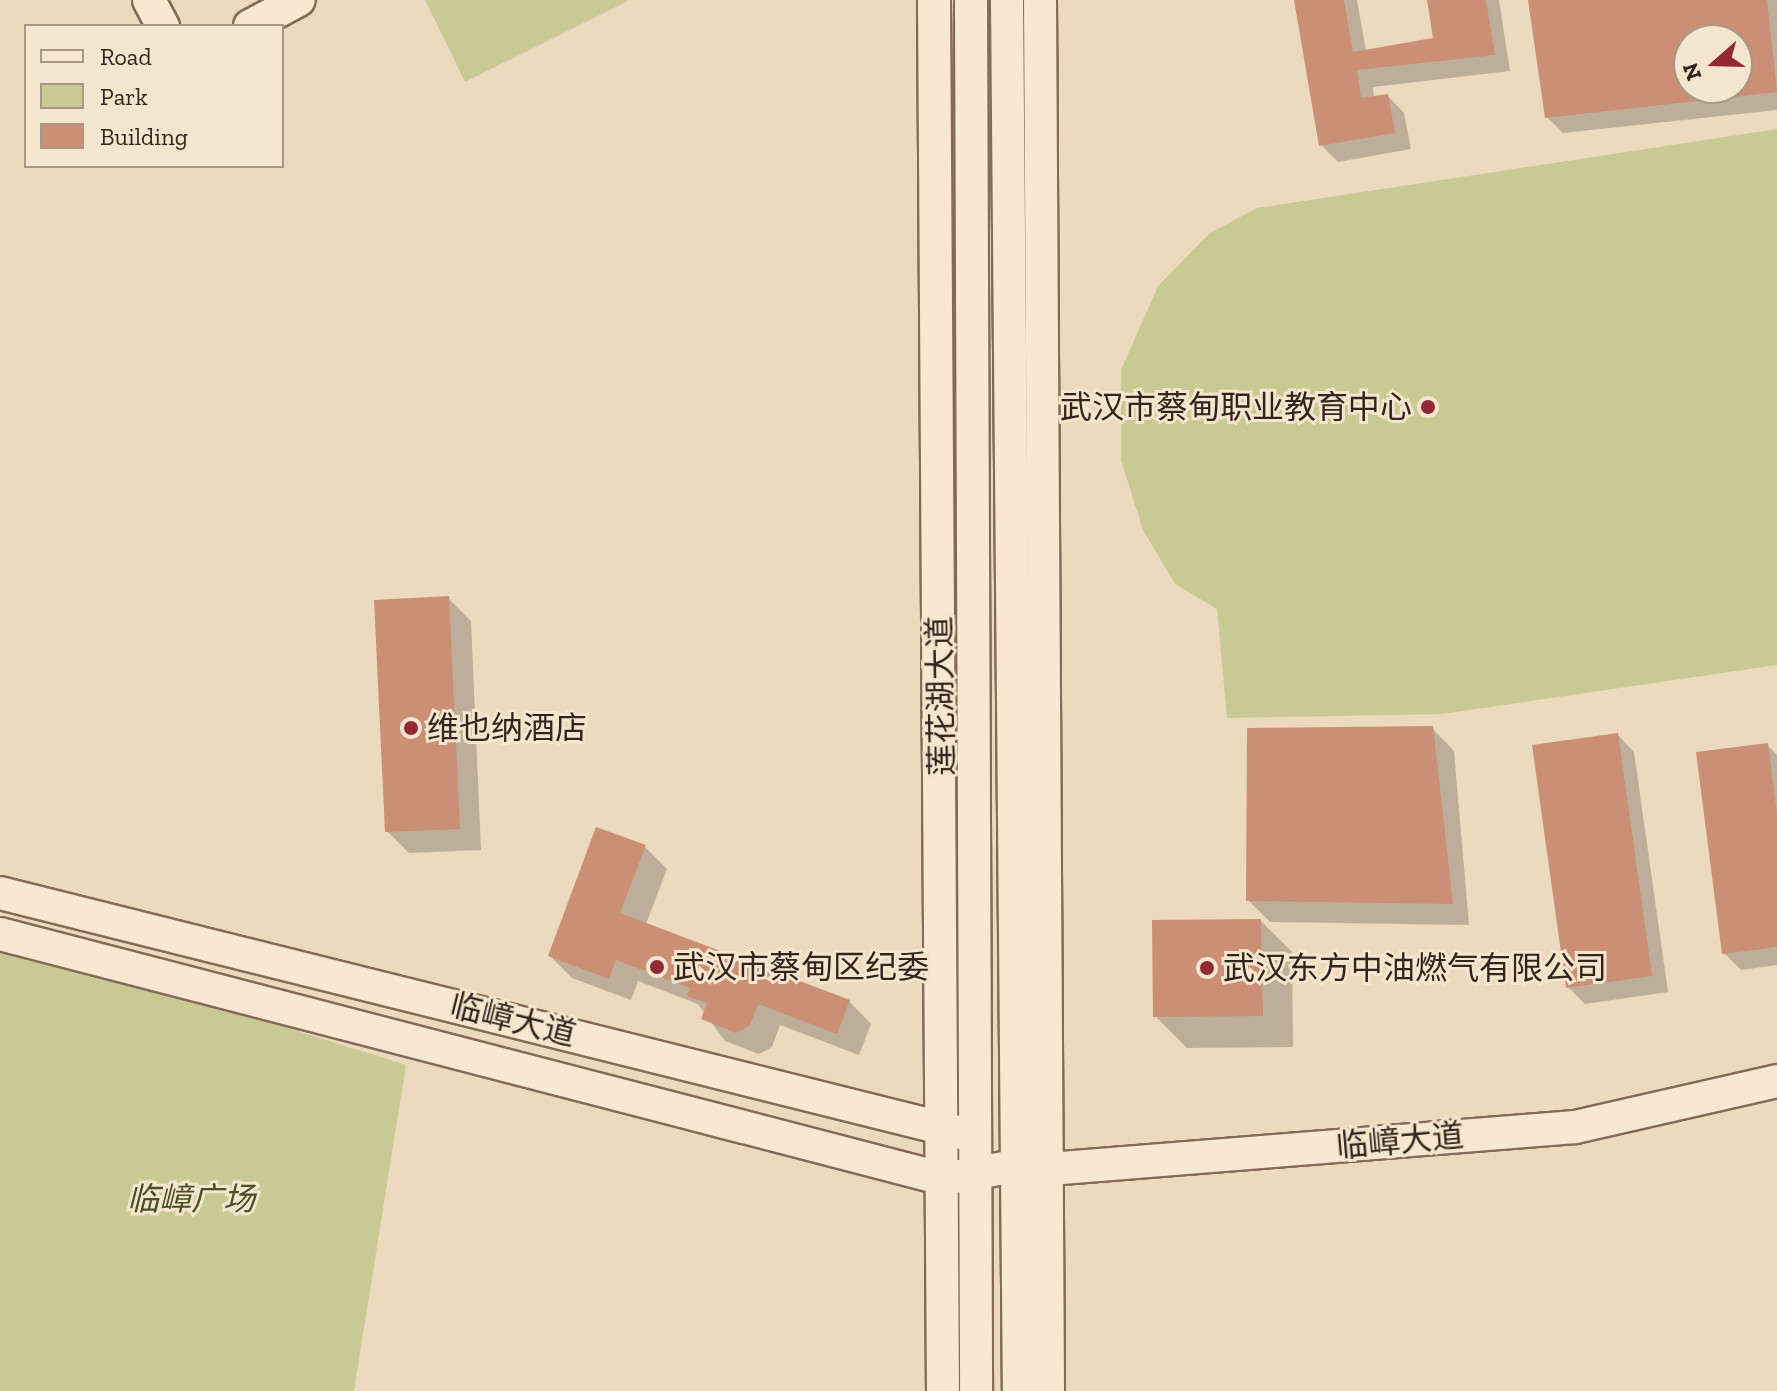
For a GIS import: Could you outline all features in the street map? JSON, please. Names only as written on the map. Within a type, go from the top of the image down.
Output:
[{"type":"street","points":[[149,0],[162,24]]},
{"type":"street","points":[[254,24],[299,0]]},
{"type":"street","name":"莲花湖大道","points":[[934,0],[960,1132]]},
{"type":"street","name":"莲花湖大道","points":[[971,0],[960,1177],[976,1391]]},
{"type":"street","points":[[1007,0],[1034,1167],[1048,1391]]},
{"type":"street","points":[[1019,1391],[1034,1167],[1040,0]]},
{"type":"street","name":"临嶂大道","points":[[0,893],[960,1132],[1034,1167]]},
{"type":"street","name":"临嶂大道","points":[[0,934],[960,1177],[1034,1167],[1575,1127],[1777,1081]]},
{"type":"street","name":"莲花湖大道","points":[[943,1391],[960,1177]]},
{"type":"green space","points":[[425,0],[628,0],[628,1],[465,82]]},
{"type":"green space","points":[[1777,129],[1777,665],[1442,714],[1227,718],[1217,609],[1175,584],[1143,530],[1121,460],[1121,370],[1158,286],[1210,233],[1257,208]]},
{"type":"green space","name":"临嶂广场","points":[[0,949],[139,981],[406,1065],[354,1391],[0,1391]]},
{"type":"building","points":[[1294,0],[1344,0],[1353,52],[1433,38],[1427,0],[1486,0],[1495,55],[1357,70],[1361,98],[1388,94],[1395,133],[1319,146]]},
{"type":"building","points":[[1528,0],[1767,0],[1777,92],[1753,95],[1753,24],[1673,24],[1673,104],[1545,118]]},
{"type":"building","points":[[449,596],[460,829],[385,832],[374,600]]},
{"type":"building","points":[[1433,726],[1453,904],[1246,901],[1247,728]]},
{"type":"building","points":[[1618,733],[1652,976],[1566,988],[1532,745]]},
{"type":"building","points":[[1768,743],[1777,814],[1777,947],[1722,954],[1696,752]]},
{"type":"building","points":[[596,827],[646,845],[620,913],[850,1000],[837,1034],[758,1004],[750,1025],[736,1033],[701,1019],[707,1003],[687,996],[690,988],[616,960],[609,979],[548,956]]},
{"type":"building","name":"武汉东方中油燃气有限公司","points":[[1261,919],[1263,1016],[1153,1017],[1152,920]]},
{"type":"place","name":"武汉市蔡甸职业教育中心","points":[[1428,407]]},
{"type":"place","name":"维也纳酒店","points":[[411,728]]},
{"type":"place","name":"武汉市蔡甸区纪委","points":[[657,967]]},
{"type":"place","name":"武汉东方中油燃气有限公司","points":[[1207,968]]}]
